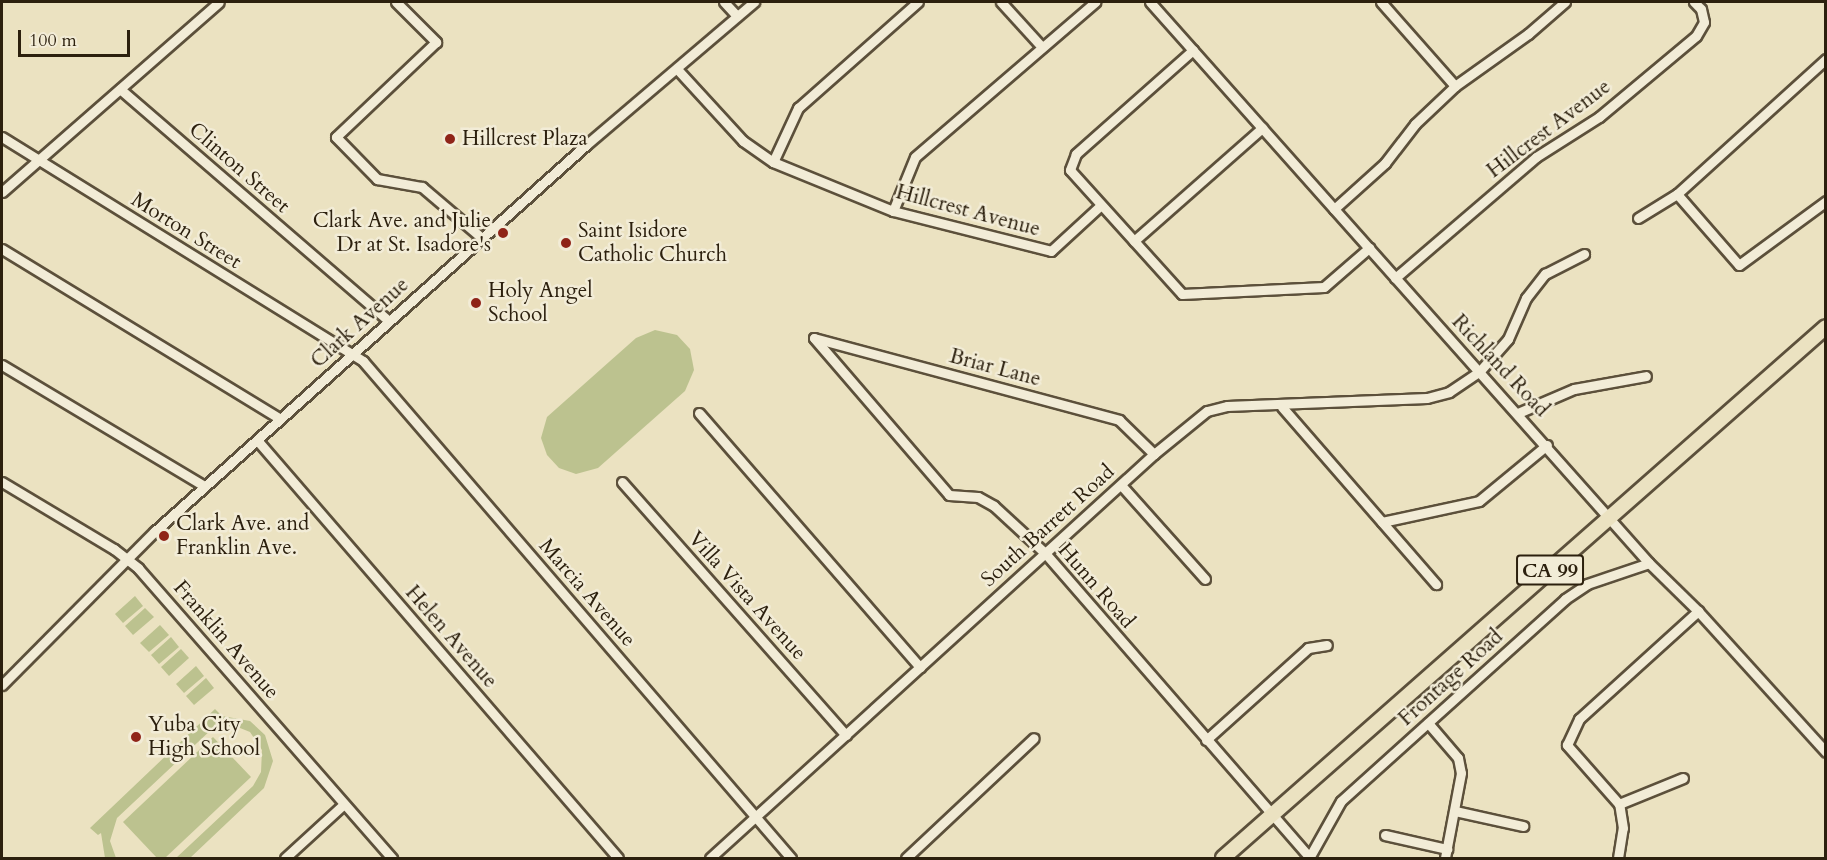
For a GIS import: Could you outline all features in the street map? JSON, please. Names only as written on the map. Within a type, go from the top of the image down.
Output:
[{"type":"highway","name":"CA 99","points":[[1223,858],[1826,327]]},
{"type":"street","points":[[2,192],[219,2]]},
{"type":"street","points":[[396,2],[436,42],[336,137],[377,179],[422,187],[483,238]]},
{"type":"street","points":[[724,2],[737,16]]},
{"type":"street","name":"Clark Avenue","points":[[2,686],[127,559],[204,486],[483,238],[754,2]]},
{"type":"street","points":[[773,162],[798,108],[918,2]]},
{"type":"street","points":[[1001,2],[1042,47]]},
{"type":"street","points":[[893,211],[915,157],[1095,2]]},
{"type":"street","name":"Richland Road","points":[[1150,2],[1479,372],[1547,445],[1608,518],[1649,563],[1698,611],[1826,752]]},
{"type":"street","points":[[1381,2],[1455,86]]},
{"type":"street","points":[[1334,209],[1385,163],[1415,124],[1455,86],[1528,34],[1565,2]]},
{"type":"street","name":"Hillcrest Avenue","points":[[1395,278],[1536,157],[1599,117],[1696,36],[1704,22],[1701,9],[1694,2]]},
{"type":"street","points":[[1193,50],[1076,153],[1070,170],[1101,205],[1182,294],[1324,287],[1369,248]]},
{"type":"street","points":[[1638,218],[1677,194],[1826,59]]},
{"type":"street","name":"Hillcrest Avenue","points":[[677,69],[743,141],[773,162],[893,211],[1051,251],[1101,205]]},
{"type":"street","name":"Clinton Street","points":[[120,89],[389,321]]},
{"type":"street","points":[[1134,241],[1262,128]]},
{"type":"street","name":"Morton Street","points":[[2,137],[351,355]]},
{"type":"street","points":[[1677,194],[1739,265],[1826,201]]},
{"type":"street","points":[[2,249],[280,419]]},
{"type":"street","name":"South Barrett Road","points":[[710,858],[1154,454],[1207,411],[1227,406],[1282,407],[1427,398],[1449,392],[1479,372],[1508,339],[1526,298],[1545,274],[1584,254]]},
{"type":"street","name":"Briar Lane","points":[[814,338],[1119,420],[1154,454]]},
{"type":"street","name":"Hunn Road","points":[[814,338],[949,495],[978,497],[994,506],[1045,553],[1309,858]]},
{"type":"street","name":"Marcia Avenue","points":[[351,355],[366,364],[791,858]]},
{"type":"street","points":[[2,365],[204,486]]},
{"type":"street","points":[[1518,413],[1574,389],[1646,376]]},
{"type":"street","points":[[1282,407],[1436,584]]},
{"type":"street","points":[[699,413],[920,667]]},
{"type":"street","name":"Helen Avenue","points":[[257,440],[618,858]]},
{"type":"street","points":[[1382,522],[1479,501],[1547,445]]},
{"type":"street","name":"Franklin Avenue","points":[[2,482],[127,559],[392,858]]},
{"type":"street","name":"Villa Vista Avenue","points":[[622,482],[846,735]]},
{"type":"street","points":[[1121,484],[1205,579]]},
{"type":"street","name":"Frontage Road","points":[[1309,858],[1341,801],[1565,599],[1587,584],[1649,563]]},
{"type":"street","points":[[1620,858],[1623,828],[1619,804],[1568,746],[1579,719],[1698,611]]},
{"type":"street","points":[[1206,740],[1308,648],[1326,645]]},
{"type":"street","points":[[1385,835],[1446,854],[1461,773],[1458,758],[1428,723]]},
{"type":"street","points":[[906,858],[1034,738]]},
{"type":"street","points":[[1619,804],[1683,778]]},
{"type":"street","points":[[285,858],[344,804]]},
{"type":"street","points":[[1455,811],[1523,826]]},
{"type":"green space","points":[[655,330],[677,335],[690,349],[694,370],[685,391],[598,468],[576,474],[559,468],[547,455],[541,438],[547,417],[636,338]]},
{"type":"green space","points":[[135,596],[143,606],[123,623],[115,614]]},
{"type":"green space","points":[[145,608],[154,617],[133,635],[125,626]]},
{"type":"green space","points":[[160,625],[169,635],[149,652],[140,643]]},
{"type":"green space","points":[[171,637],[179,647],[159,664],[151,655]]},
{"type":"green space","points":[[181,649],[189,658],[169,676],[161,667]]},
{"type":"green space","points":[[196,666],[204,676],[184,693],[176,684]]},
{"type":"green space","points":[[206,678],[214,688],[194,705],[186,696]]},
{"type":"green space","points":[[215,709],[222,716],[250,721],[265,735],[273,761],[264,788],[190,858],[176,858],[253,786],[261,772],[262,750],[250,732],[235,726],[213,728],[117,818],[110,841],[116,858],[105,858],[101,833],[98,835],[90,828]]},
{"type":"green space","points":[[213,737],[251,777],[165,858],[157,858],[123,822]]},
{"type":"place","name":"Hillcrest Plaza","points":[[450,139]]},
{"type":"place","name":"Clark Ave. and Julie Dr at St. Isadore's","points":[[503,233]]},
{"type":"place","name":"Saint Isidore Catholic Church","points":[[566,243]]},
{"type":"place","name":"Holy Angel School","points":[[476,303]]},
{"type":"place","name":"Clark Ave. and Franklin Ave.","points":[[164,536]]},
{"type":"place","name":"Yuba City High School","points":[[136,737]]}]
